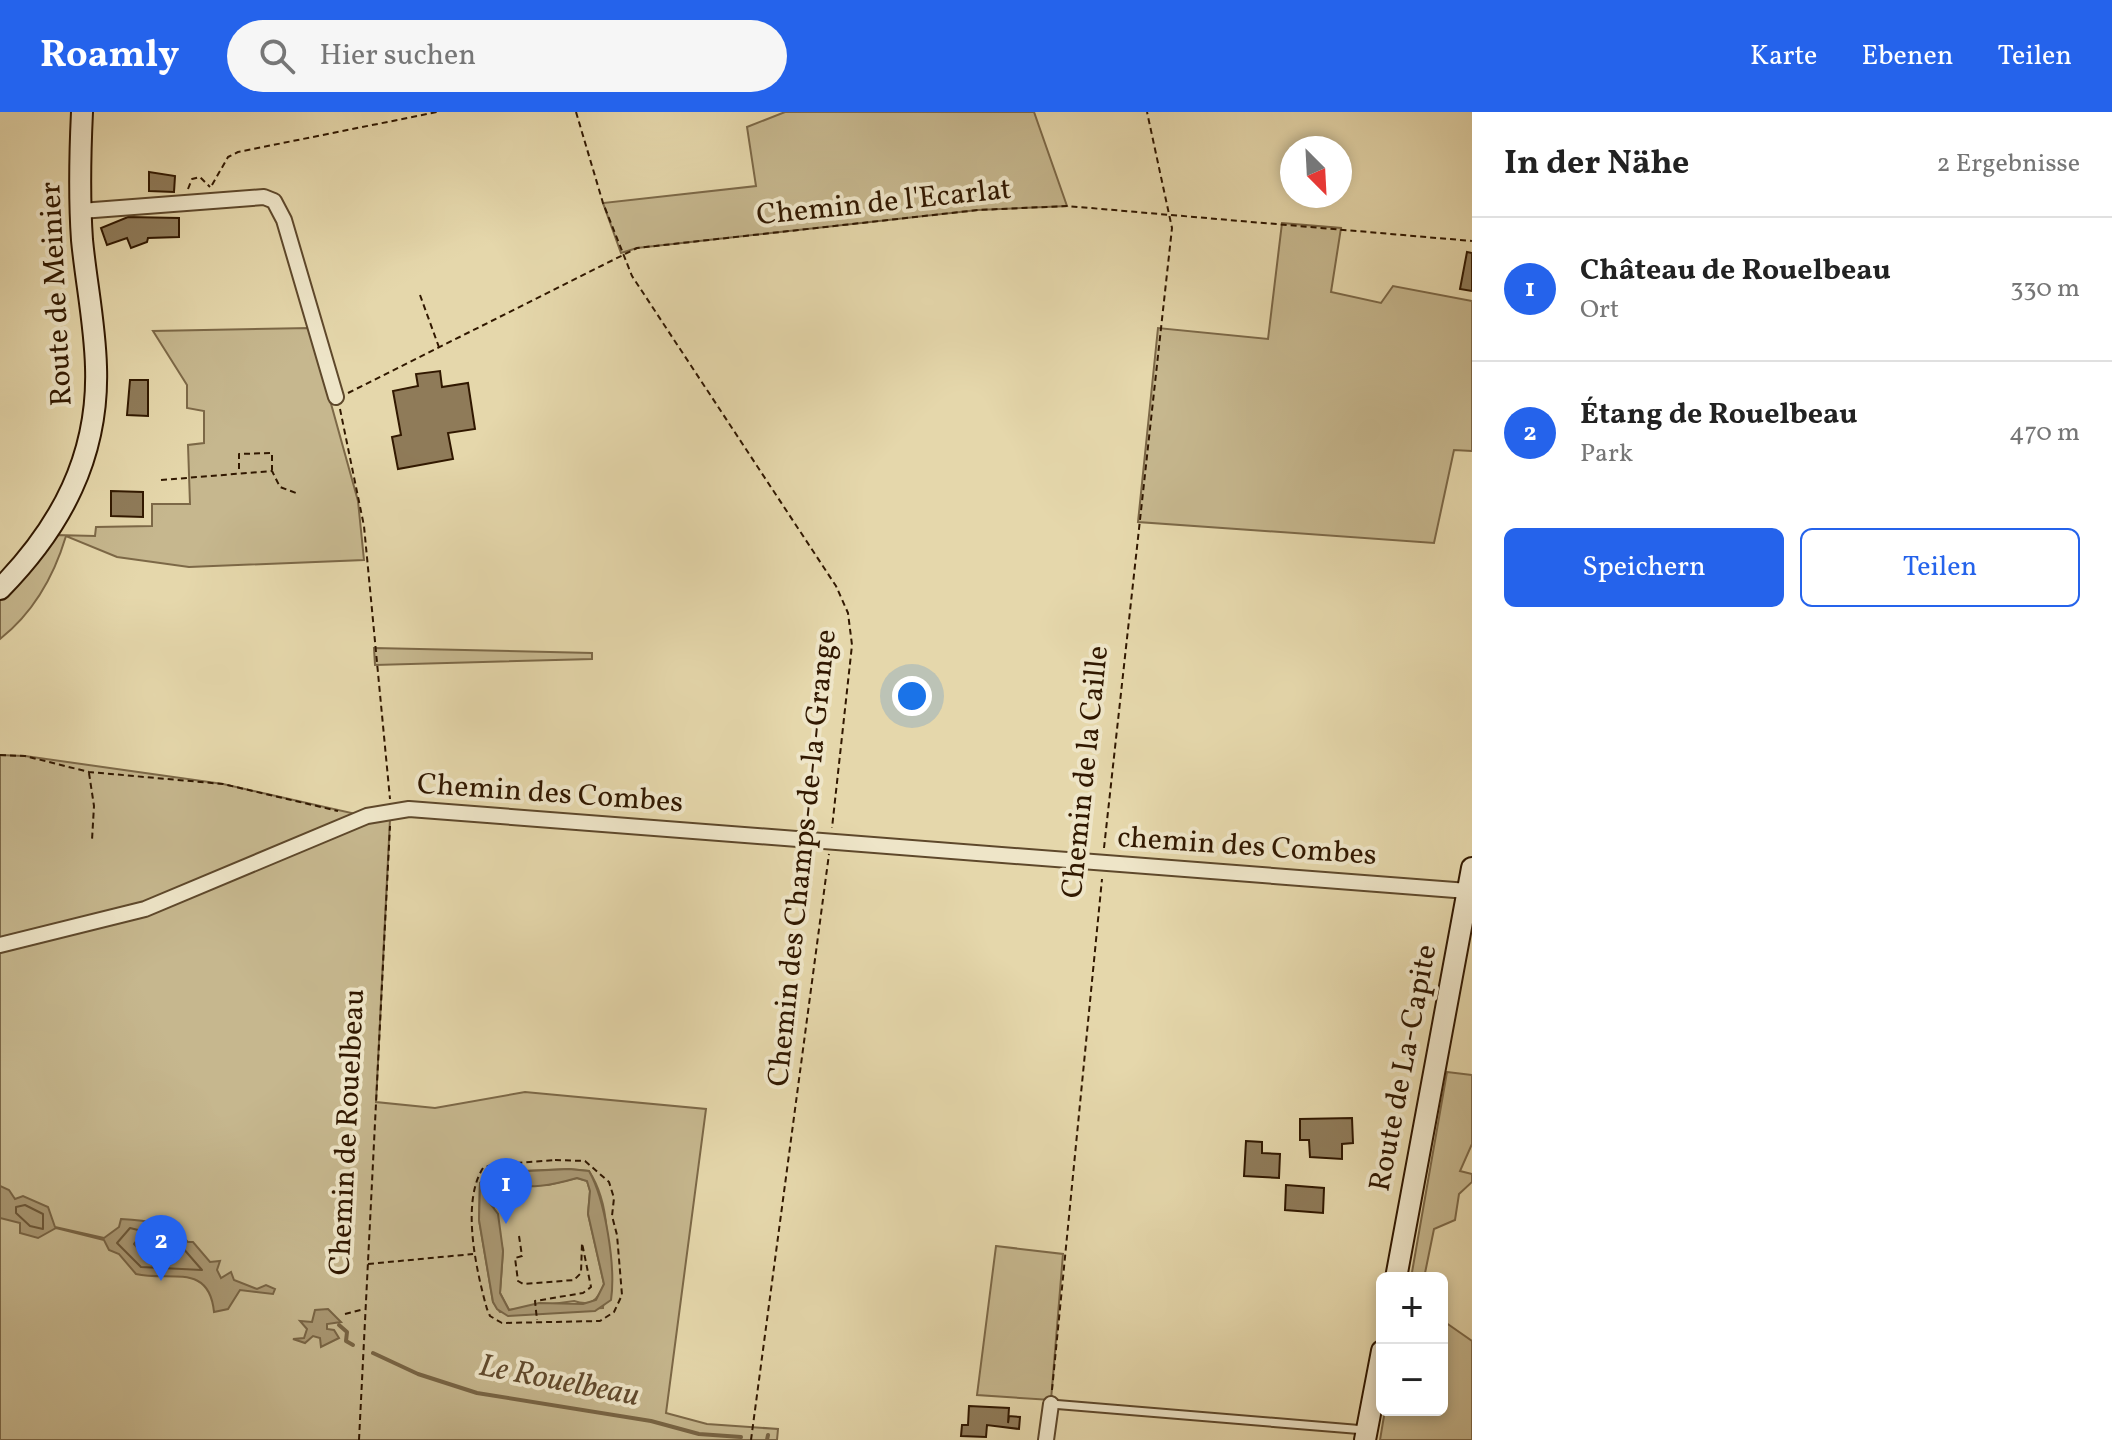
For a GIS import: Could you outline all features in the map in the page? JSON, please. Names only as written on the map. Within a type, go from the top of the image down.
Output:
[{"type":"street","name":"Route de Meinier","points":[[0,589],[51,529],[75,487],[88,450],[96,368],[81,211],[82,112]]},
{"type":"street","points":[[81,211],[264,197],[278,205],[338,404]]},
{"type":"street","name":"Chemin des Combes","points":[[0,945],[145,909],[367,816],[409,809],[831,841]]},
{"type":"street","name":"chemin des Combes","points":[[831,841],[1468,891]]},
{"type":"street","name":"Route de La-Capite","points":[[1397,1272],[1472,868]]},
{"type":"street","points":[[1366,1435],[1376,1382]]},
{"type":"street","points":[[1046,1440],[1051,1404]]},
{"type":"lane","points":[[1051,1404],[1366,1435]]},
{"type":"path","points":[[188,203],[192,179],[200,177],[211,188],[224,162],[238,152],[437,112]]},
{"type":"path","name":"Chemin des Champs-de-la-Grange","points":[[576,112],[621,253],[632,276],[836,586],[848,613],[851,662],[831,841],[751,1440]]},
{"type":"path","name":"Chemin de la Caille","points":[[1051,1404],[1103,862],[1172,228],[1147,112]]},
{"type":"path","name":"Chemin de l'Ecarlat","points":[[338,404],[363,388],[607,265],[621,253],[637,248],[1010,208],[1067,206],[1472,241]]},
{"type":"path","points":[[420,295],[440,350]]},
{"type":"path","points":[[338,404],[359,490],[390,794]]},
{"type":"path","points":[[239,472],[239,454],[272,453],[272,471],[280,487],[296,493]]},
{"type":"path","points":[[161,480],[212,473],[236,476],[239,472],[272,471]]},
{"type":"path","points":[[0,755],[25,756],[89,772],[223,784],[340,811],[348,824]]},
{"type":"path","points":[[89,772],[94,806],[92,840]]},
{"type":"path","name":"Chemin de Rouelbeau","points":[[359,1440],[390,827]]},
{"type":"path","points":[[578,1160],[591,1164],[606,1176],[614,1198],[612,1216],[623,1286],[618,1305],[600,1321],[537,1320],[513,1324],[490,1316],[469,1223],[474,1212],[475,1184],[483,1168],[520,1161],[578,1160]]},
{"type":"path","points":[[519,1236],[522,1256],[515,1258],[518,1281],[523,1284],[574,1280],[581,1273],[582,1243],[587,1254],[591,1287],[583,1293],[535,1301],[537,1320]]},
{"type":"path","points":[[368,1264],[474,1254]]},
{"type":"path","points":[[345,1314],[366,1309]]},
{"type":"shaded area","points":[[785,112],[1034,112],[1067,206],[978,210],[637,248],[621,253],[603,203],[756,186],[747,127]]},
{"type":"shaded area","points":[[1282,223],[1341,228],[1331,292],[1381,303],[1393,286],[1472,301],[1472,451],[1454,450],[1434,543],[1138,522],[1158,328],[1268,339]]},
{"type":"shaded area","points":[[310,328],[358,501],[364,560],[189,567],[117,557],[66,536],[41,593],[23,618],[0,639],[0,597],[56,535],[95,536],[96,527],[152,526],[152,504],[190,504],[188,445],[204,443],[204,411],[187,408],[187,385],[153,331]]},
{"type":"shaded area","points":[[374,648],[592,653],[592,659],[375,665]]},
{"type":"shaded area","points":[[0,755],[223,784],[356,814],[149,903],[0,940]]},
{"type":"shaded area","points":[[390,819],[376,1102],[435,1108],[525,1092],[706,1109],[666,1413],[707,1424],[778,1429],[777,1440],[0,1440],[0,950],[150,911],[373,820]],"holes":[[[589,1171],[603,1203],[606,1220],[603,1308],[500,1312],[493,1302],[479,1220],[480,1183],[498,1172]]]},
{"type":"shaded area","points":[[1447,1072],[1472,1075],[1472,1144],[1460,1171],[1472,1174],[1472,1182],[1459,1194],[1455,1220],[1434,1229],[1425,1272],[1412,1272]]},
{"type":"shaded area","points":[[577,1178],[587,1181],[590,1191],[588,1214],[604,1284],[602,1290],[589,1302],[574,1301],[509,1310],[500,1293],[503,1251],[490,1191],[503,1183],[548,1185]]},
{"type":"shaded area","points":[[996,1246],[1063,1254],[1051,1400],[977,1395]]},
{"type":"shaded area","points":[[1448,1324],[1472,1341],[1472,1440],[1380,1440],[1384,1416],[1448,1416]]},
{"type":"water","points":[[569,1169],[589,1171],[600,1198],[608,1233],[611,1300],[595,1311],[508,1316],[497,1309],[493,1302],[479,1220],[480,1183],[490,1173]],"holes":[[[577,1178],[587,1181],[590,1191],[588,1214],[604,1284],[596,1300],[583,1304],[539,1303],[509,1310],[500,1293],[503,1251],[498,1214],[489,1202],[490,1191],[503,1183],[532,1186]]]},
{"type":"water","points":[[0,1186],[9,1190],[15,1199],[23,1196],[48,1207],[55,1227],[104,1238],[119,1227],[121,1219],[167,1227],[188,1242],[193,1242],[210,1262],[220,1261],[217,1270],[221,1278],[231,1272],[234,1280],[257,1289],[266,1285],[275,1289],[273,1294],[240,1290],[228,1309],[214,1312],[211,1296],[196,1280],[136,1274],[119,1254],[109,1250],[104,1240],[56,1228],[38,1238],[20,1233],[20,1223],[0,1218]]},
{"type":"water","points":[[328,1309],[341,1322],[327,1324],[327,1329],[334,1330],[339,1338],[321,1347],[320,1338],[313,1336],[305,1343],[293,1339],[304,1338],[307,1329],[300,1321],[312,1322],[315,1310]]},
{"type":"building","points":[[149,172],[175,176],[174,192],[149,191]]},
{"type":"building","points":[[128,217],[179,218],[179,237],[148,238],[147,242],[131,248],[127,238],[107,245],[101,228]]},
{"type":"building","points":[[1467,252],[1472,253],[1472,291],[1460,289]]},
{"type":"building","points":[[440,371],[442,387],[468,383],[475,429],[448,433],[453,459],[398,469],[392,437],[401,435],[393,391],[418,386],[416,374]]},
{"type":"building","points":[[130,380],[148,380],[148,416],[127,415]]},
{"type":"building","points":[[111,491],[143,492],[143,517],[111,516]]},
{"type":"building","points":[[1352,1118],[1353,1143],[1342,1144],[1342,1159],[1310,1157],[1309,1140],[1300,1140],[1300,1119]]},
{"type":"building","points":[[1246,1141],[1262,1142],[1262,1153],[1280,1154],[1279,1178],[1244,1176]]},
{"type":"building","points":[[1286,1185],[1324,1188],[1323,1213],[1285,1210]]},
{"type":"building","points":[[503,1187],[510,1190],[513,1197],[510,1204],[503,1207],[496,1204],[493,1197],[496,1190]]},
{"type":"building","points":[[969,1406],[1009,1408],[1008,1423],[1009,1416],[1020,1417],[1019,1429],[987,1425],[986,1437],[961,1436],[962,1425],[968,1425]]},
{"type":"waterway","name":"Le Rouelbeau","points":[[339,1325],[347,1332],[346,1341],[353,1345]]},
{"type":"waterway","name":"Le Rouelbeau","points":[[373,1353],[418,1374],[477,1393],[651,1421],[699,1434],[741,1437]]},
{"type":"waterway","name":"Le Rouelbeau","points":[[767,1440],[768,1435]]},
{"type":"place","name":"Château de Rouelbeau","points":[[506,1224]]},
{"type":"place","name":"Étang de Rouelbeau","points":[[161,1281]]}]
